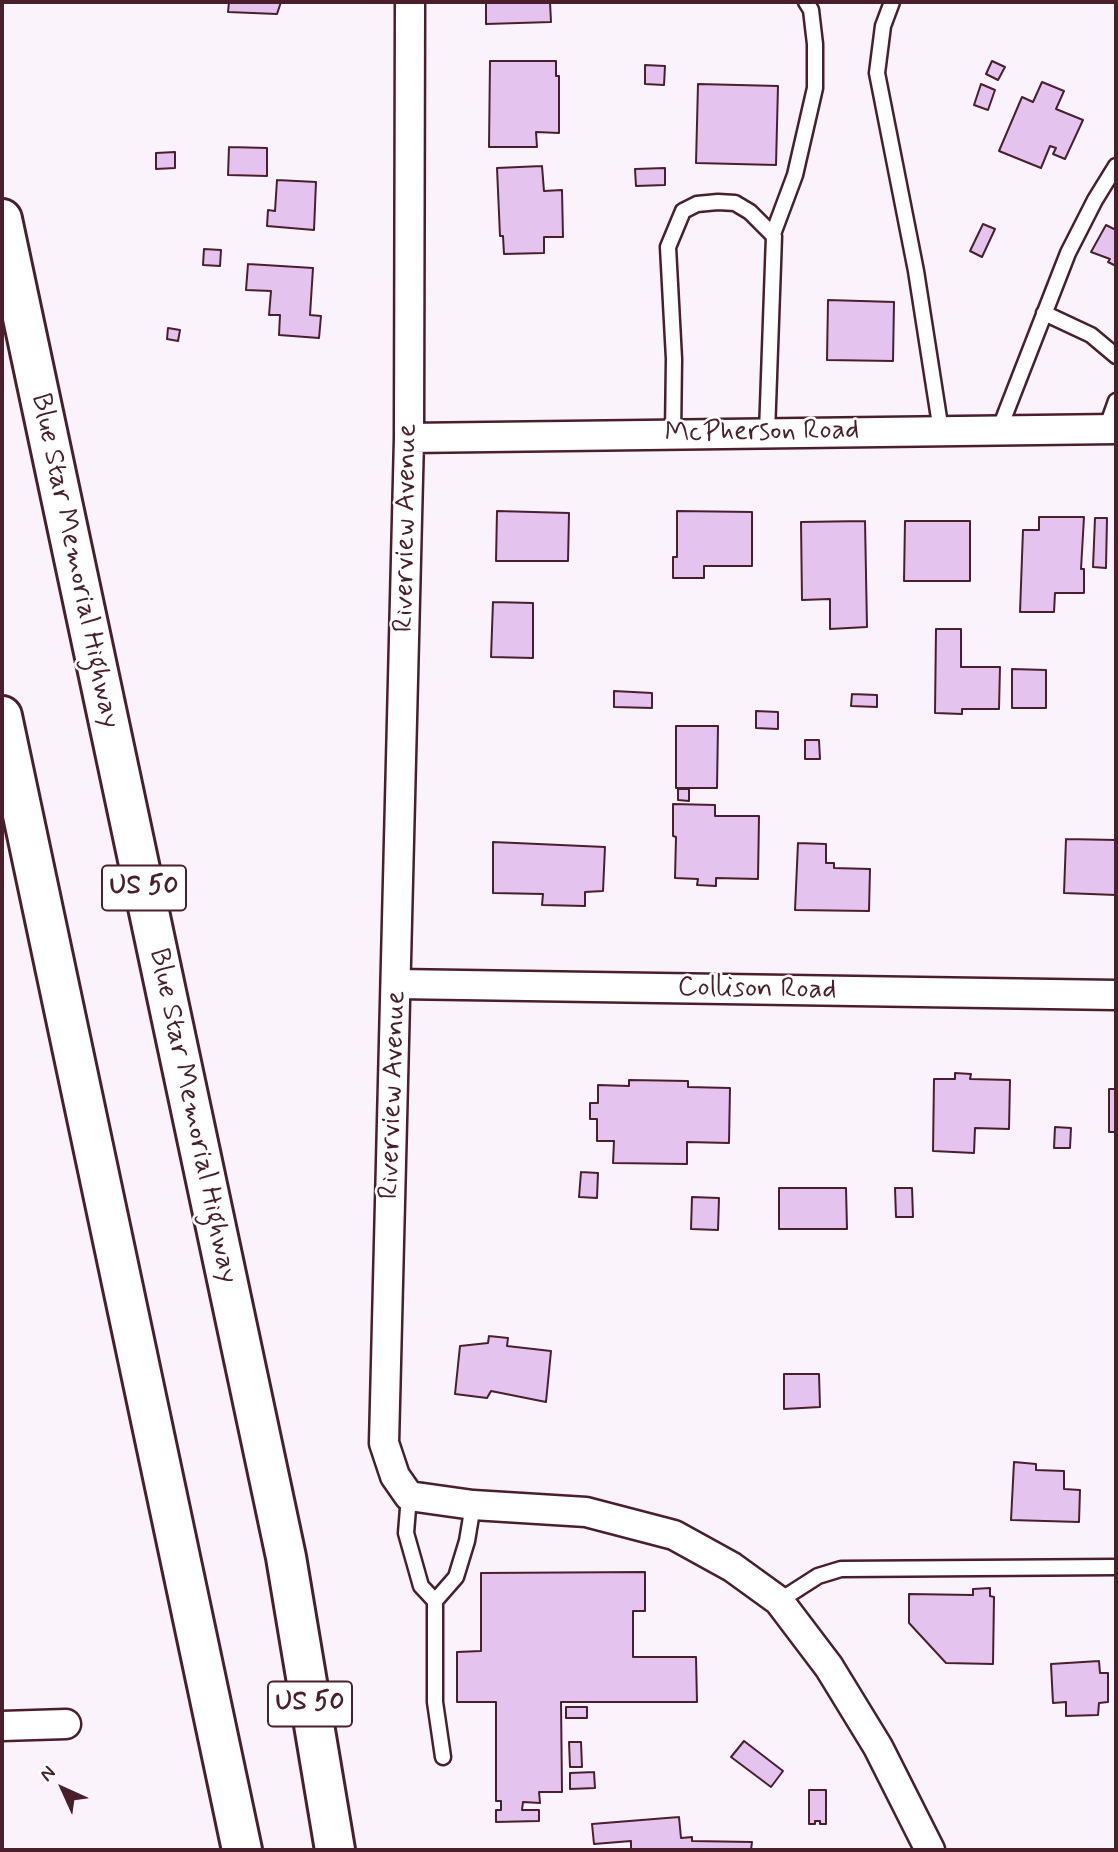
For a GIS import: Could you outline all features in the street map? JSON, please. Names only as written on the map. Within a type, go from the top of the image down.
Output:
[{"type":"highway","name":"Blue Star Memorial Highway","points":[[2,219],[285,1558],[335,1850]]},
{"type":"highway","points":[[2,716],[242,1850]]},
{"type":"highway","points":[[285,1558],[361,1850]]},
{"type":"highway","points":[[195,1625],[229,1850]]},
{"type":"street","name":"Riverview Avenue","points":[[409,1496],[395,1476],[384,1443],[409,438],[410,2]]},
{"type":"street","name":"McPherson Road","points":[[409,438],[1111,429]]},
{"type":"street","name":"Collison Road","points":[[397,984],[1116,995]]},
{"type":"street","points":[[409,1496],[473,1505],[586,1512],[674,1535],[732,1567],[779,1601],[829,1667],[878,1747],[930,1850]]},
{"type":"street","points":[[2,1726],[66,1724]]},
{"type":"lane","points":[[766,433],[773,234],[795,175],[815,88],[815,44],[811,10],[806,2]]},
{"type":"lane","points":[[892,2],[883,26],[877,73],[916,271],[941,431]]},
{"type":"lane","points":[[999,430],[1068,253],[1116,166]]},
{"type":"lane","points":[[673,434],[674,359],[668,247],[683,211],[697,204],[735,203],[750,212],[773,234]]},
{"type":"lane","points":[[1044,313],[1091,335],[1116,356]]},
{"type":"lane","points":[[1111,429],[1116,401]]},
{"type":"lane","points":[[409,1496],[406,1533],[421,1586],[435,1601]]},
{"type":"lane","points":[[443,1757],[435,1702],[435,1601],[456,1577],[467,1542],[473,1505]]},
{"type":"lane","points":[[779,1601],[818,1576],[841,1569],[1116,1567]]},
{"type":"building","points":[[229,2],[281,2],[277,14],[228,12]]},
{"type":"building","points":[[486,2],[550,2],[551,22],[486,24]]},
{"type":"building","points":[[490,61],[556,61],[556,76],[559,76],[559,133],[536,132],[537,147],[489,147]]},
{"type":"building","points":[[992,61],[1005,67],[998,80],[986,74]]},
{"type":"building","points":[[645,65],[665,66],[664,85],[645,84]]},
{"type":"building","points":[[1042,82],[1064,91],[1056,109],[1083,120],[1065,159],[1053,154],[1056,148],[1050,146],[1041,168],[999,151],[1022,97],[1033,102]]},
{"type":"building","points":[[698,84],[778,86],[776,165],[696,163]]},
{"type":"building","points":[[981,84],[995,90],[988,110],[974,105]]},
{"type":"building","points":[[229,147],[267,148],[267,176],[228,175]]},
{"type":"building","points":[[175,152],[175,168],[156,169],[156,153]]},
{"type":"building","points":[[542,166],[544,191],[562,190],[563,237],[544,237],[544,253],[504,254],[503,236],[500,236],[497,168]]},
{"type":"building","points":[[665,168],[665,185],[636,186],[635,169]]},
{"type":"building","points":[[277,180],[316,182],[314,230],[267,226],[268,210],[275,211]]},
{"type":"building","points":[[983,224],[995,229],[982,257],[970,251]]},
{"type":"building","points":[[1106,225],[1116,230],[1116,266],[1108,262],[1110,259],[1091,252]]},
{"type":"building","points":[[204,249],[221,250],[220,266],[203,265]]},
{"type":"building","points":[[248,264],[313,268],[310,315],[321,316],[319,338],[279,335],[280,315],[269,315],[271,291],[246,290]]},
{"type":"building","points":[[828,300],[894,302],[893,361],[827,360]]},
{"type":"building","points":[[168,328],[180,330],[178,341],[167,339]]},
{"type":"building","points":[[497,511],[569,513],[568,561],[496,561]]},
{"type":"building","points":[[677,511],[752,512],[752,566],[704,566],[704,578],[673,578],[673,557],[677,557]]},
{"type":"building","points":[[1039,517],[1084,517],[1081,569],[1084,569],[1084,593],[1055,593],[1054,612],[1020,612],[1023,530],[1039,530]]},
{"type":"building","points":[[1095,518],[1107,518],[1106,568],[1093,567]]},
{"type":"building","points":[[865,521],[867,627],[830,629],[830,599],[802,600],[801,522]]},
{"type":"building","points":[[905,521],[970,521],[970,581],[904,581]]},
{"type":"building","points":[[493,602],[533,603],[533,658],[491,657]]},
{"type":"building","points":[[936,629],[961,629],[961,667],[1000,667],[999,709],[962,709],[962,714],[935,713]]},
{"type":"building","points":[[1012,669],[1046,670],[1046,708],[1012,708]]},
{"type":"building","points":[[614,691],[652,693],[652,708],[614,707]]},
{"type":"building","points":[[852,694],[877,695],[877,707],[851,706]]},
{"type":"building","points":[[756,711],[778,712],[778,729],[756,728]]},
{"type":"building","points":[[676,726],[718,726],[717,788],[676,788]]},
{"type":"building","points":[[805,740],[819,740],[820,759],[805,759]]},
{"type":"building","points":[[678,789],[689,789],[689,801],[678,800]]},
{"type":"building","points":[[673,804],[715,805],[715,816],[759,816],[758,879],[716,878],[716,886],[697,885],[698,879],[675,878],[676,837],[673,836]]},
{"type":"building","points":[[1066,839],[1116,840],[1116,895],[1064,893]]},
{"type":"building","points":[[493,842],[605,847],[603,891],[585,892],[585,906],[542,905],[543,894],[493,893]]},
{"type":"building","points":[[798,843],[826,844],[826,863],[834,863],[834,868],[870,869],[869,911],[795,910]]},
{"type":"building","points":[[955,1073],[971,1074],[970,1079],[1010,1080],[1009,1129],[975,1128],[974,1153],[933,1151],[934,1079],[955,1079]]},
{"type":"building","points":[[629,1080],[688,1081],[688,1087],[730,1088],[729,1143],[687,1142],[687,1164],[613,1163],[614,1141],[597,1141],[597,1119],[590,1119],[590,1103],[598,1103],[598,1085],[629,1086]]},
{"type":"building","points":[[1109,1089],[1116,1089],[1116,1132],[1109,1132]]},
{"type":"building","points":[[1055,1127],[1071,1128],[1070,1148],[1054,1148]]},
{"type":"building","points":[[581,1172],[598,1173],[597,1198],[579,1197]]},
{"type":"building","points":[[779,1188],[846,1188],[847,1229],[779,1229]]},
{"type":"building","points":[[895,1188],[912,1188],[913,1217],[896,1217]]},
{"type":"building","points":[[692,1197],[719,1198],[718,1230],[691,1229]]},
{"type":"building","points":[[489,1336],[508,1338],[507,1346],[551,1351],[546,1402],[491,1391],[487,1398],[455,1394],[460,1346],[488,1343]]},
{"type":"building","points":[[784,1374],[819,1374],[820,1407],[784,1409]]},
{"type":"building","points":[[1014,1462],[1036,1464],[1036,1470],[1064,1471],[1064,1489],[1080,1490],[1079,1522],[1011,1520]]},
{"type":"building","points":[[645,1572],[645,1611],[633,1611],[633,1657],[696,1657],[697,1702],[561,1702],[562,1792],[539,1792],[540,1803],[523,1802],[522,1810],[539,1810],[539,1821],[496,1822],[496,1810],[501,1810],[501,1801],[496,1801],[496,1702],[457,1702],[457,1652],[481,1651],[481,1573]]},
{"type":"building","points":[[990,1588],[990,1596],[994,1597],[993,1664],[946,1663],[909,1623],[909,1594],[973,1595],[973,1589]]},
{"type":"building","points":[[1099,1661],[1100,1673],[1108,1673],[1108,1702],[1099,1703],[1098,1715],[1066,1716],[1066,1702],[1053,1703],[1051,1664]]},
{"type":"building","points":[[566,1707],[587,1707],[587,1718],[566,1718]]},
{"type":"building","points":[[744,1741],[783,1771],[771,1787],[731,1757]]},
{"type":"building","points":[[569,1742],[581,1742],[582,1767],[570,1767]]},
{"type":"building","points":[[594,1772],[595,1788],[570,1789],[570,1773]]},
{"type":"building","points":[[809,1790],[826,1790],[826,1824],[815,1821],[815,1824],[809,1824]]},
{"type":"building","points":[[679,1817],[681,1838],[692,1837],[692,1841],[752,1842],[751,1850],[631,1850],[631,1841],[594,1844],[592,1824]]}]
